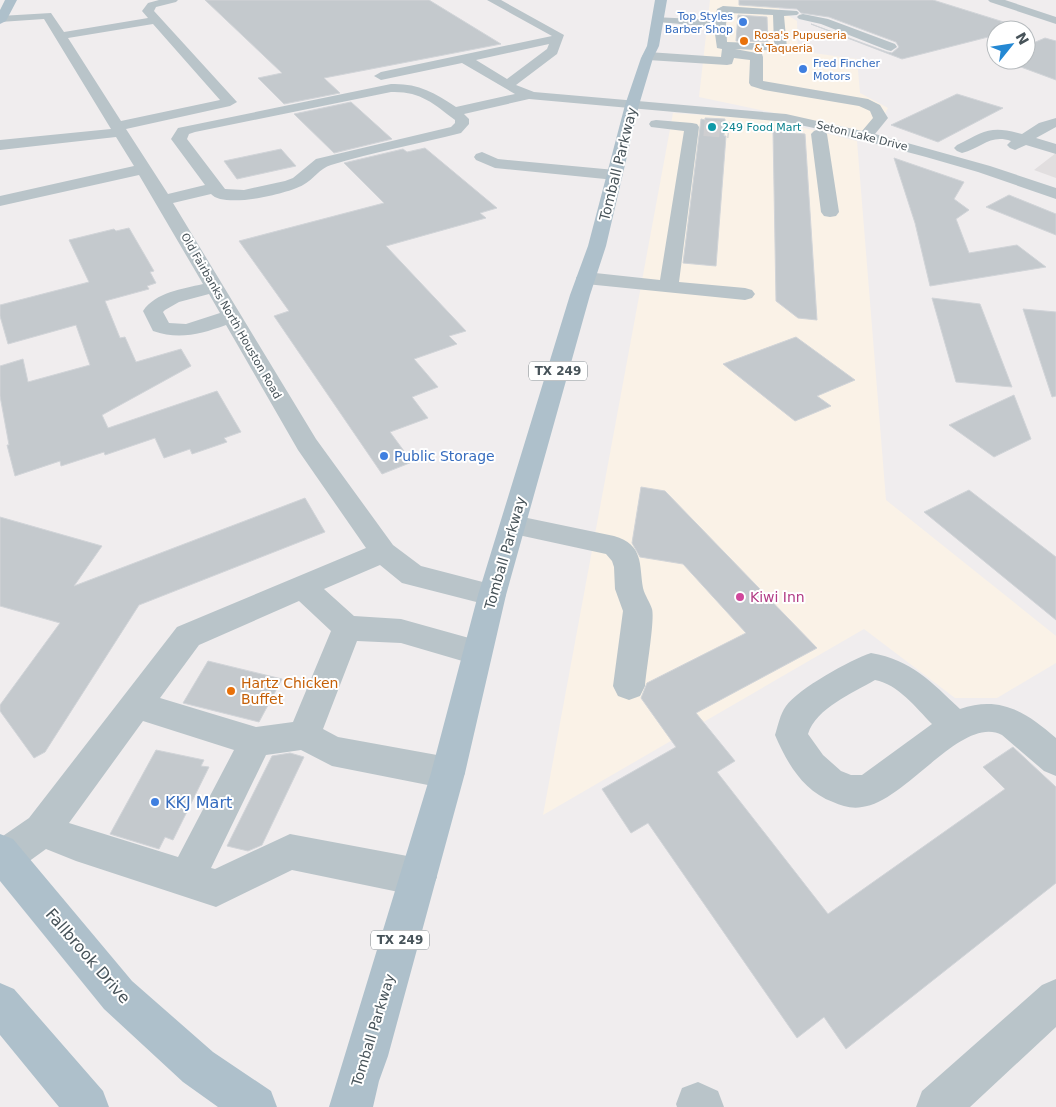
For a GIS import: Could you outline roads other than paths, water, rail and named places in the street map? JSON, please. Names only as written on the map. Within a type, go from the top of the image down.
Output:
[{"type":"main road","points":[[0,20],[11,0]]},
{"type":"main road","name":"Tomball Parkway","points":[[351,1107],[357,1080],[368,1056],[448,773],[476,652],[492,595],[597,246],[630,114],[648,56],[653,46],[661,0]]},
{"type":"main road","name":"Fallbrook Drive","points":[[2,855],[118,995],[198,1067],[255,1107]]},
{"type":"main road","points":[[0,1003],[85,1106]]},
{"type":"street","points":[[0,145],[119,129],[236,103],[148,10],[152,5],[172,0]]},
{"type":"street","points":[[493,0],[558,35],[553,51],[507,85]]},
{"type":"street","points":[[994,0],[1056,21]]},
{"type":"street","points":[[865,136],[881,118],[876,108],[863,102],[764,86],[756,83],[757,57],[728,50],[721,44],[720,24],[723,9],[798,15],[824,21],[891,47]]},
{"type":"street","name":"Old Fairbanks North Houston Road","points":[[0,20],[44,10],[163,200],[307,444],[383,552],[412,575],[492,595]]},
{"type":"street","points":[[728,50],[781,48],[778,12]]},
{"type":"street","points":[[658,19],[720,24]]},
{"type":"street","points":[[61,36],[156,20]]},
{"type":"street","points":[[371,78],[557,39]]},
{"type":"street","points":[[648,56],[727,61],[728,50]]},
{"type":"street","points":[[465,59],[507,85],[530,95],[698,128],[668,286]]},
{"type":"street","points":[[408,87],[421,90],[453,112],[462,119],[462,124],[456,130],[322,162],[299,181],[290,185],[244,195],[229,196],[219,193],[179,139],[183,132],[391,88],[408,87]]},
{"type":"street","points":[[453,112],[530,95]]},
{"type":"street","name":"Seton Lake Drive","points":[[630,114],[747,114],[786,118],[825,130],[865,136],[984,169],[1056,194]]},
{"type":"street","points":[[984,169],[1022,139],[1056,122]]},
{"type":"street","points":[[747,125],[825,130],[830,212]]},
{"type":"street","points":[[962,148],[991,134],[1002,133],[1056,148]]},
{"type":"street","points":[[482,157],[495,164],[615,175]]},
{"type":"street","points":[[0,201],[144,169]]},
{"type":"street","points":[[163,200],[215,188]]},
{"type":"street","points":[[586,278],[745,294]]},
{"type":"street","points":[[214,287],[157,305],[153,311],[160,327],[170,331],[182,330],[232,316]]},
{"type":"street","points":[[513,525],[614,546],[624,556],[628,567],[628,589],[638,611],[629,686]]},
{"type":"street","points":[[2,855],[42,830],[188,636],[383,552]]},
{"type":"street","points":[[303,587],[347,628],[401,631],[476,652]]},
{"type":"street","points":[[304,735],[347,628]]},
{"type":"street","points":[[955,726],[916,688],[900,676],[888,669],[871,666],[816,699],[797,716],[791,734],[802,756],[822,778],[842,790],[865,791],[909,762],[955,726],[975,719],[997,718],[1016,727],[1056,760]]},
{"type":"street","points":[[135,705],[256,742],[304,735],[332,751],[448,773]]},
{"type":"street","points":[[186,878],[256,742]]},
{"type":"street","points":[[42,830],[76,843],[216,888],[290,852],[418,877]]},
{"type":"street","points":[[938,1107],[1056,999]]},
{"type":"tunnel","points":[[704,128],[729,130]]},
{"type":"place","name":"Top Styles Barber Shop","points":[[743,22]]},
{"type":"place","name":"Rosa's Pupuseria & Taqueria","points":[[744,41]]},
{"type":"place","name":"Fred Fincher Motors","points":[[803,69]]},
{"type":"place","name":"249 Food Mart","points":[[712,127]]},
{"type":"place","name":"Public Storage","points":[[384,456]]},
{"type":"place","name":"Kiwi Inn","points":[[740,597]]},
{"type":"place","name":"Hartz Chicken Buffet","points":[[231,691]]},
{"type":"place","name":"KKJ Mart","points":[[155,802]]}]
